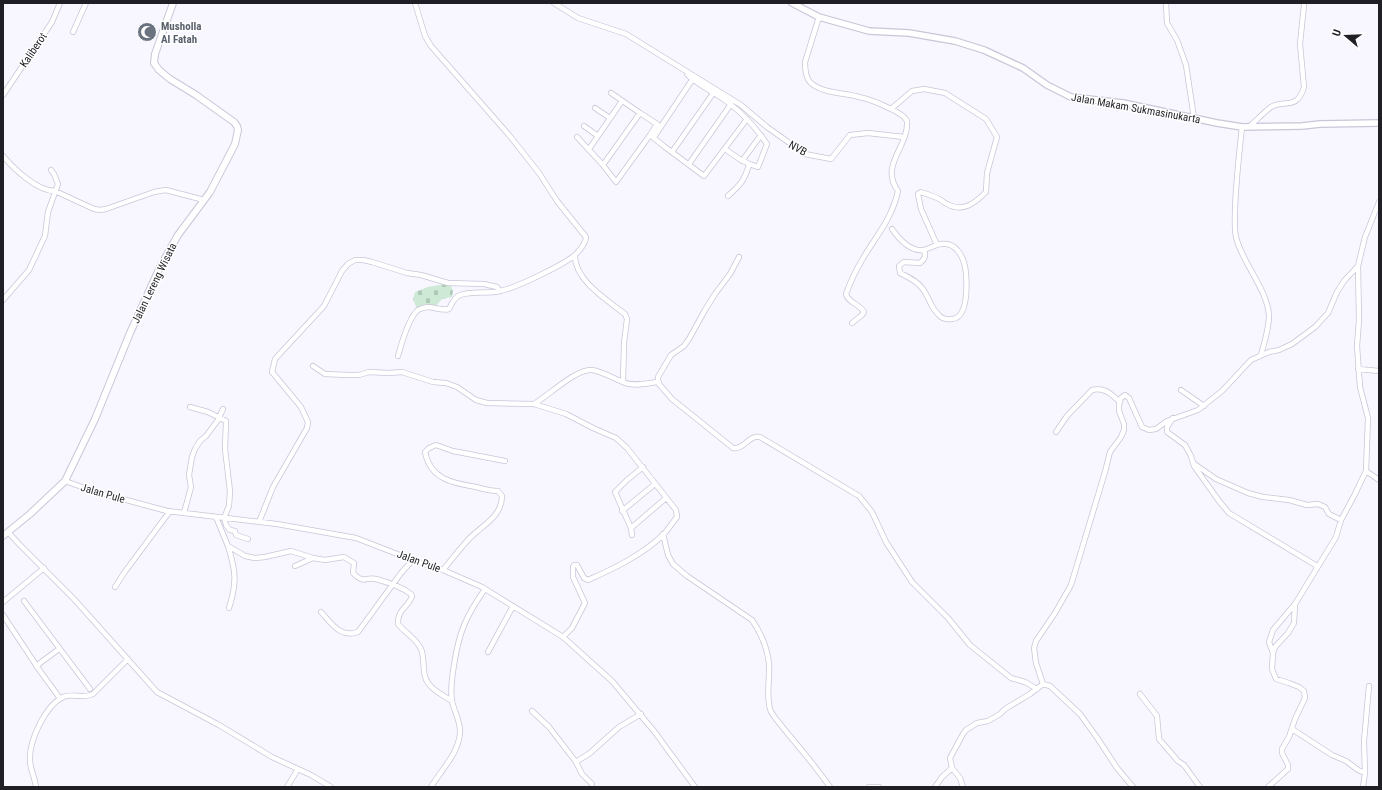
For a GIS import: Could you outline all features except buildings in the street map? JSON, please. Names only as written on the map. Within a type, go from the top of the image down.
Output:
[{"type":"main road","name":"Jalan Lereng Wisata","points":[[6,534],[65,482],[95,419],[130,333],[160,267],[178,235],[210,192],[235,144],[238,130],[234,122],[223,113],[170,79],[159,70],[154,63],[154,54],[173,3]]},
{"type":"street","name":"Kaliberot","points":[[3,95],[52,22],[60,3]]},
{"type":"street","points":[[73,32],[86,3]]},
{"type":"street","points":[[398,356],[405,332],[417,310],[431,307],[445,310],[449,309],[454,299],[460,295],[500,291],[540,274],[575,255],[585,243],[586,237],[509,135],[431,46],[425,36],[415,3]]},
{"type":"street","points":[[554,3],[578,18],[626,34],[683,70],[692,80],[714,92],[731,104],[747,119],[767,144],[758,167],[742,161],[725,149]]},
{"type":"street","name":"Jalan Makam Sukmasinukarta","points":[[792,3],[819,17],[869,31],[909,33],[955,41],[997,55],[1023,68],[1047,85],[1071,97],[1123,103],[1242,127],[1302,126],[1320,124],[1379,124]]},
{"type":"street","points":[[1166,3],[1167,23],[1177,40],[1186,65],[1194,118]]},
{"type":"street","points":[[1250,126],[1272,106],[1291,103],[1298,99],[1301,95],[1304,87],[1300,44],[1304,5]]},
{"type":"street","points":[[819,17],[805,62],[808,81],[817,87],[828,91],[866,98],[891,109],[906,118],[907,125],[892,169],[893,183],[898,191],[896,200],[887,221],[862,260],[846,294],[848,299],[864,310],[862,315],[852,323]]},
{"type":"street","name":"NVB","points":[[683,70],[741,105],[767,128],[805,154],[831,159],[850,135],[868,133],[904,137]]},
{"type":"street","points":[[577,137],[603,165],[616,182],[652,136],[692,80]]},
{"type":"street","points":[[891,109],[912,91],[924,89],[945,93],[986,119],[997,136],[987,173],[986,192],[976,202],[963,208],[947,204],[938,198],[921,192],[918,194],[921,209],[937,245]]},
{"type":"street","points":[[672,152],[714,92]]},
{"type":"street","points":[[611,94],[659,126]]},
{"type":"street","points":[[589,149],[622,101]]},
{"type":"street","points":[[689,164],[731,104]]},
{"type":"street","points":[[595,108],[610,118]]},
{"type":"street","points":[[603,165],[640,112]]},
{"type":"street","points":[[652,136],[704,176],[747,119]]},
{"type":"street","points":[[584,126],[598,136]]},
{"type":"street","points":[[1242,127],[1236,177],[1235,235],[1240,249],[1264,297],[1269,316],[1261,355]]},
{"type":"street","points":[[742,161],[761,135]]},
{"type":"street","points":[[3,156],[28,179],[46,189],[56,191],[94,210],[106,209],[154,192],[166,190],[204,200]]},
{"type":"street","points":[[728,196],[738,188],[745,178],[749,164]]},
{"type":"street","points":[[3,300],[29,270],[46,236],[48,212],[58,184],[50,170]]},
{"type":"street","points":[[1268,787],[1288,770],[1288,765],[1282,753],[1282,749],[1305,698],[1304,691],[1294,685],[1276,679],[1272,669],[1273,653],[1269,642],[1273,630],[1295,604],[1336,537],[1341,520],[1366,471],[1368,418],[1360,387],[1357,346],[1359,320],[1358,266],[1365,237],[1379,202]]},
{"type":"street","points":[[892,229],[900,240],[917,250],[924,250],[947,243],[954,246],[962,259],[966,270],[966,297],[963,307],[956,319],[948,320],[939,316],[924,289],[912,279],[900,273],[899,266],[904,262],[920,263],[926,254],[924,250]]},
{"type":"street","points":[[575,255],[574,263],[593,290],[625,314],[628,320],[624,343],[624,382]]},
{"type":"street","points":[[739,257],[730,274],[705,310],[684,346],[671,355],[659,374],[658,382],[672,399],[733,448],[740,447],[752,438],[760,436],[859,496],[872,512],[886,542],[912,582],[948,618],[970,645],[1011,678],[1025,682],[1037,689]]},
{"type":"street","points":[[259,522],[273,487],[307,428],[308,422],[301,407],[272,372],[275,359],[324,306],[342,271],[348,264],[355,260],[363,260],[448,283],[484,284],[497,287],[500,291]]},
{"type":"street","points":[[1043,684],[1036,663],[1034,648],[1036,641],[1056,613],[1071,585],[1110,452],[1121,437],[1124,430],[1124,424],[1119,411],[1120,402],[1123,395],[1127,396],[1142,427],[1149,430],[1156,429],[1167,420],[1187,414],[1204,406],[1222,391],[1251,360],[1261,355],[1280,350],[1292,344],[1315,327],[1328,313],[1337,292],[1344,281],[1358,266]]},
{"type":"street","points":[[313,366],[324,374],[359,375],[369,372],[402,372],[433,382],[446,383],[457,387],[476,400],[487,403],[534,404],[566,414],[616,438],[627,448],[676,510],[677,517],[663,534],[635,556],[612,570],[588,580],[584,578],[577,565],[574,565],[573,577],[585,603],[572,628],[563,637]]},
{"type":"street","points":[[1358,369],[1379,371]]},
{"type":"street","points":[[534,404],[584,370],[593,370],[627,384],[658,382]]},
{"type":"street","points":[[1056,432],[1067,416],[1092,390],[1098,388],[1106,390],[1120,402]]},
{"type":"street","points":[[1181,390],[1204,406]]},
{"type":"street","points":[[190,407],[208,412],[226,421],[225,449],[230,491],[229,506],[224,518],[226,525],[230,530],[235,531],[236,535],[248,538]]},
{"type":"street","points":[[184,513],[191,487],[189,474],[192,457],[200,441],[206,436],[219,418],[223,409]]},
{"type":"street","points":[[1173,418],[1167,427],[1167,432],[1185,445],[1194,466],[1229,513],[1317,566]]},
{"type":"street","points":[[443,570],[468,539],[492,520],[500,507],[502,496],[498,491],[452,483],[445,479],[429,464],[425,452],[429,448],[436,445],[453,451],[505,461]]},
{"type":"street","points":[[1193,463],[1216,479],[1248,493],[1263,497],[1289,500],[1307,505],[1318,504],[1325,507],[1329,514],[1341,520]]},
{"type":"street","points":[[632,535],[631,528],[622,511],[615,492],[643,467]]},
{"type":"street","points":[[1366,471],[1379,480]]},
{"type":"street","name":"Jalan Pule","points":[[65,482],[93,491],[170,511],[259,522],[356,538],[443,570],[485,589],[563,637],[612,681],[641,714],[695,787]]},
{"type":"street","points":[[622,511],[654,484]]},
{"type":"street","points":[[631,528],[666,498]]},
{"type":"street","points":[[115,587],[170,511]]},
{"type":"street","points":[[216,517],[228,546],[234,566],[234,593],[229,608]]},
{"type":"street","points":[[6,534],[19,544],[74,599],[157,692],[219,725],[272,757],[324,782],[331,787]]},
{"type":"street","points":[[663,534],[668,555],[673,564],[687,576],[752,620],[757,627],[767,649],[769,664],[768,681],[770,711],[808,759],[817,767],[830,787]]},
{"type":"street","points":[[228,546],[245,556],[254,558],[291,551],[313,558],[328,560],[346,557],[354,563],[353,573],[358,578],[364,580],[374,579],[409,592],[412,596],[410,601],[399,614],[398,624],[420,648],[423,658],[425,679],[429,686],[452,701]]},
{"type":"street","points":[[295,566],[313,558]]},
{"type":"street","points":[[321,612],[341,632],[348,634],[358,632],[413,560]]},
{"type":"street","points":[[3,602],[44,568]]},
{"type":"street","points":[[431,787],[454,751],[458,740],[460,731],[452,701],[452,675],[459,636],[472,608],[485,589]]},
{"type":"street","points":[[24,601],[90,689]]},
{"type":"street","points":[[1273,653],[1288,634],[1294,623],[1295,604]]},
{"type":"street","points":[[488,652],[513,606]]},
{"type":"street","points":[[3,615],[36,666],[59,697]]},
{"type":"street","points":[[36,666],[59,649]]},
{"type":"street","points":[[36,787],[30,761],[30,752],[37,729],[53,704],[64,697],[89,696],[93,694],[128,659]]},
{"type":"street","points":[[963,787],[960,778],[952,768],[950,758],[966,730],[977,723],[988,720],[1000,714],[1005,709],[1030,694],[1043,684]]},
{"type":"street","points":[[1043,684],[1050,686],[1080,714],[1117,768],[1133,787]]},
{"type":"street","points":[[1363,787],[1365,774],[1364,741],[1369,686]]},
{"type":"street","points":[[1140,694],[1157,716],[1159,739],[1178,761],[1184,765],[1200,787]]},
{"type":"street","points":[[532,711],[549,728],[576,762],[582,774],[592,784]]},
{"type":"street","points":[[576,762],[590,754],[619,727],[641,714]]},
{"type":"street","points":[[1292,729],[1365,774]]},
{"type":"street","points":[[935,787],[942,777],[952,768]]},
{"type":"street","points":[[287,787],[298,769]]},
{"type":"street","points":[[869,787],[879,787]]},
{"type":"green space","points":[[445,284],[451,286],[453,291],[452,297],[442,299],[431,309],[416,307],[413,299],[415,292],[428,287]]},
{"type":"place","name":"Musholla Al Fatah","points":[[147,32]]}]
